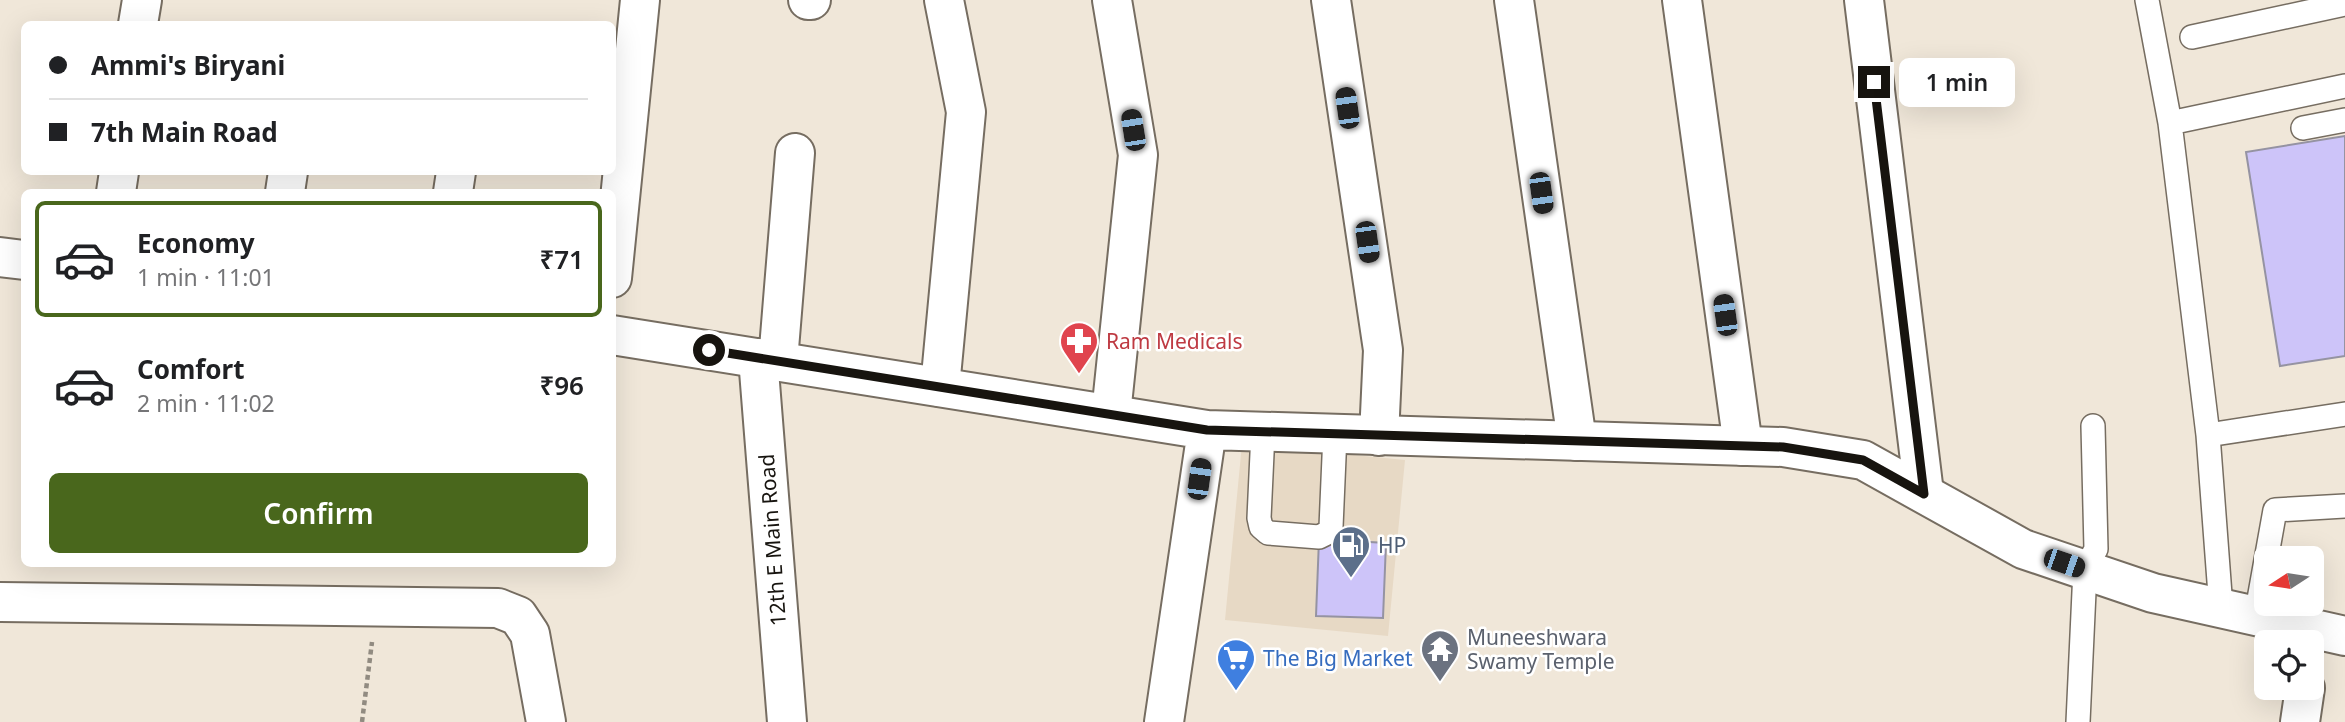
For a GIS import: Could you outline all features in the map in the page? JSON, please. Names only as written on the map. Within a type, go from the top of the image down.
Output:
[{"type":"street","points":[[138,21],[142,0]]},
{"type":"street","points":[[616,238],[640,0]]},
{"type":"street","points":[[940,387],[966,112],[944,0]]},
{"type":"street","points":[[1111,414],[1138,155],[1112,0]]},
{"type":"street","points":[[1331,0],[1383,350],[1379,436]]},
{"type":"street","points":[[1514,0],[1577,441]]},
{"type":"street","points":[[1682,0],[1743,446]]},
{"type":"street","points":[[1864,0],[1924,494]]},
{"type":"street","name":"12th E Main Road","points":[[787,722],[768,360],[795,153]]},
{"type":"street","points":[[0,257],[21,260]]},
{"type":"street","points":[[616,336],[1207,430],[1783,447],[1863,460],[2023,549],[2153,593],[2239,612],[2302,630]]},
{"type":"street","points":[[1164,722],[1207,430]]},
{"type":"street","points":[[0,602],[498,608],[518,616],[530,634],[546,722]]},
{"type":"street","points":[[2301,722],[2304,700]]},
{"type":"lane","points":[[2147,0],[2170,123],[2208,435],[2239,612]]},
{"type":"lane","points":[[2192,37],[2345,4]]},
{"type":"lane","points":[[2170,123],[2345,86]]},
{"type":"lane","points":[[2303,128],[2345,120]]},
{"type":"lane","points":[[2208,435],[2345,414]]},
{"type":"lane","points":[[2078,722],[2085,570],[2096,550],[2093,426]]},
{"type":"lane","points":[[1263,432],[1259,505],[1261,527],[1268,533],[1319,537],[1329,533],[1331,527],[1335,434]]},
{"type":"lane","points":[[2239,612],[2274,510],[2345,506]]},
{"type":"path","points":[[362,722],[376,606]]},
{"type":"shaded area","points":[[1242,444],[1405,460],[1388,636],[1225,620]]},
{"type":"building","points":[[2345,136],[2345,356],[2280,366],[2246,152]]},
{"type":"building","name":"HP","points":[[1319,539],[1386,543],[1383,618],[1316,616]]},
{"type":"place","name":"Ram Medicals","points":[[1079,375]]},
{"type":"place","name":"HP","points":[[1351,579]]},
{"type":"place","name":"Muneeshwara Swamy Temple","points":[[1440,683]]},
{"type":"place","name":"The Big Market","points":[[1236,692]]},
{"type":"route","points":[[709,350],[1207,430],[1783,447],[1863,460],[1924,494],[1874,82]]}]
